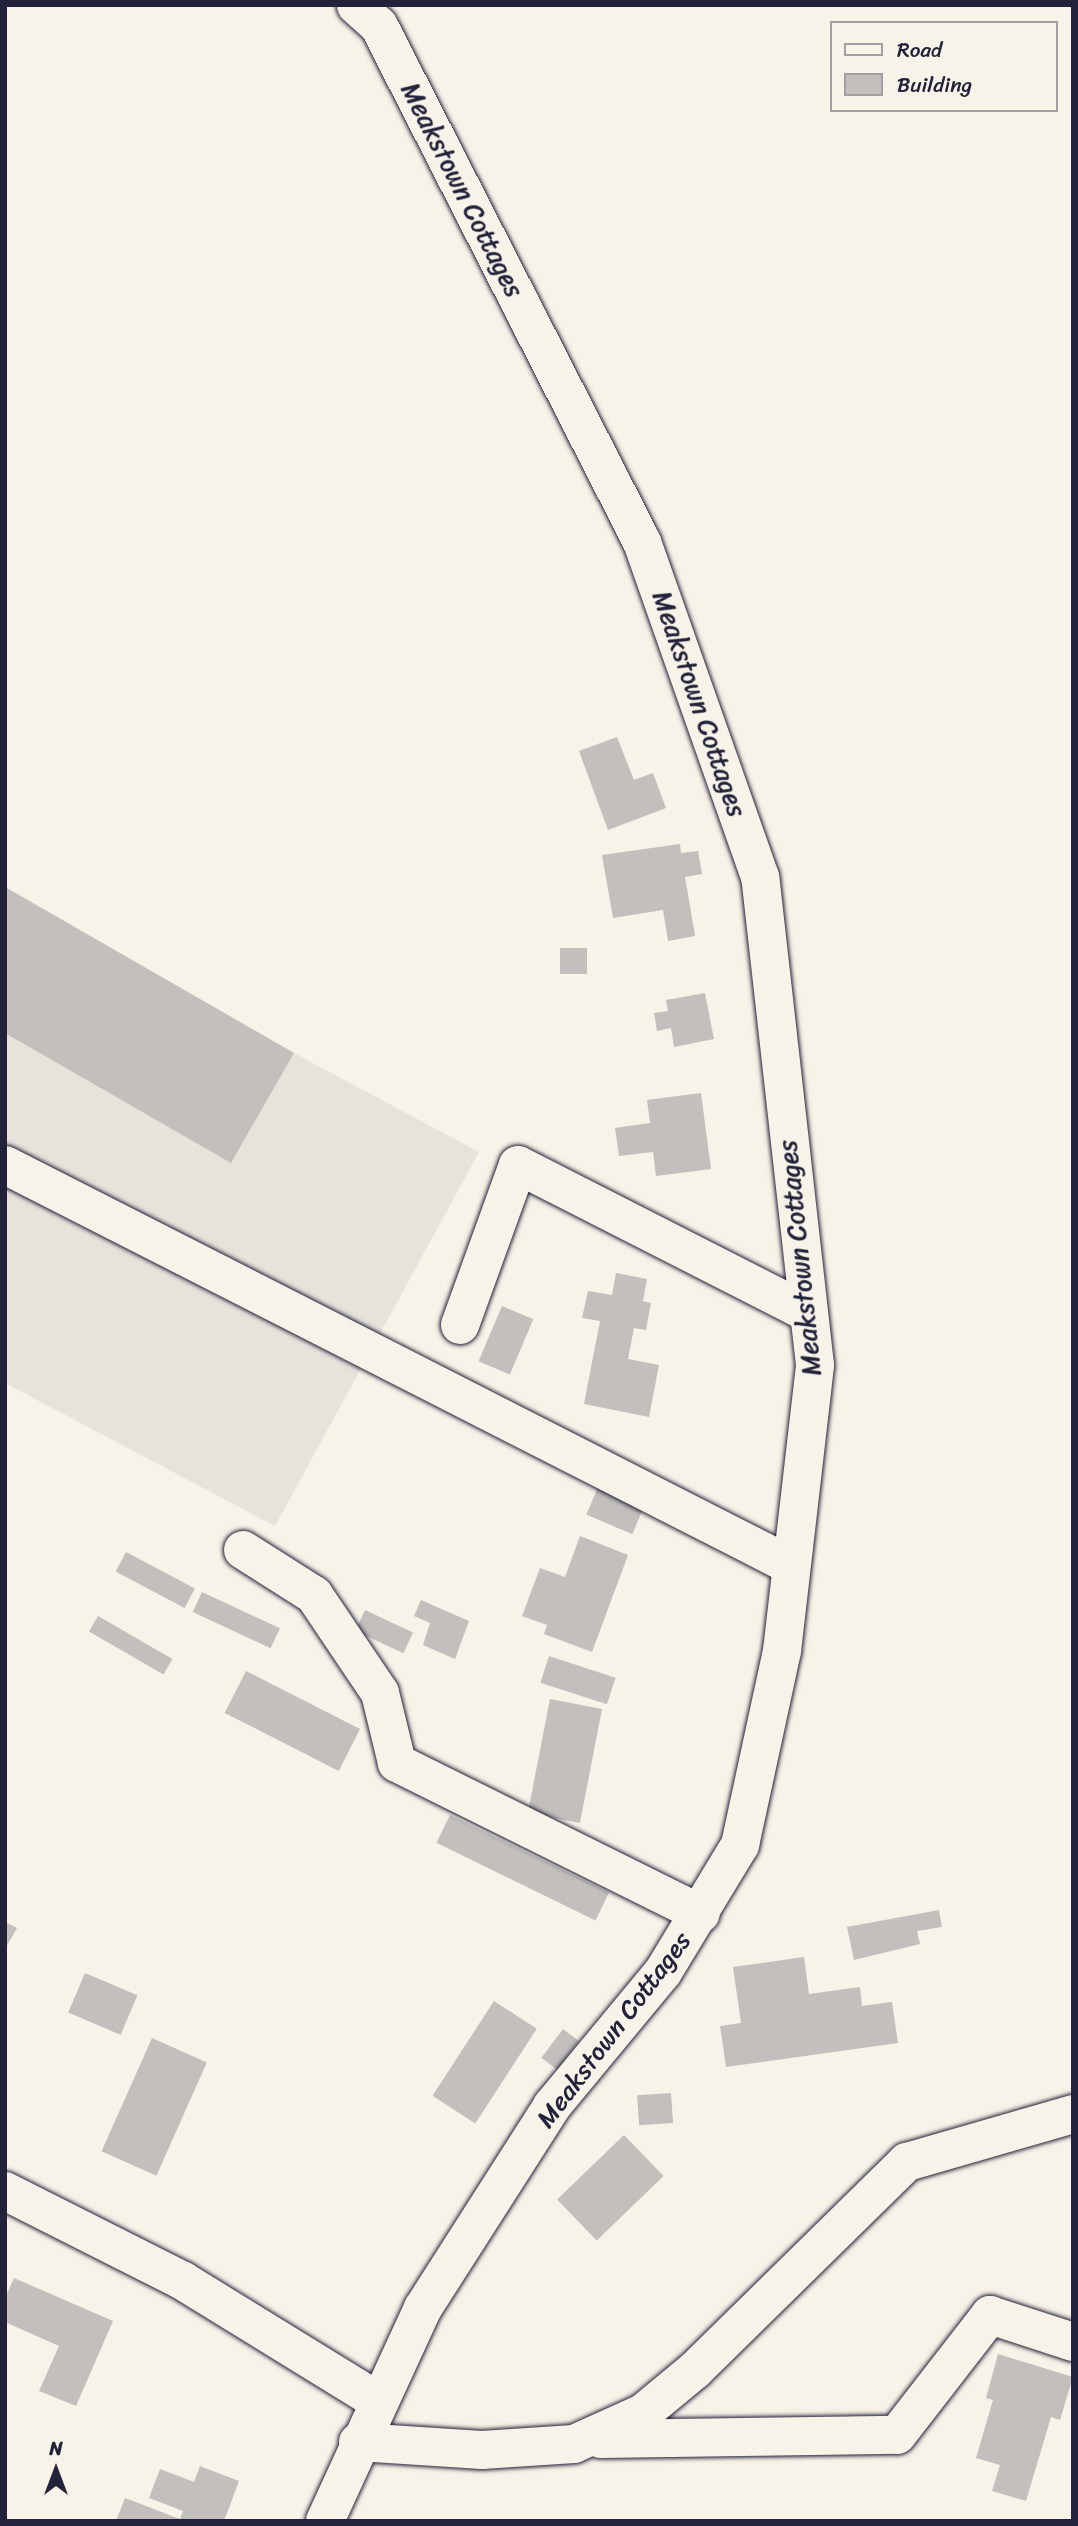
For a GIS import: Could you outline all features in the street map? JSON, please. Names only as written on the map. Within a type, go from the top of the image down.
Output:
[{"type":"street","name":"Meakstown Cottages","points":[[325,2521],[358,2442],[424,2308],[552,2106],[663,1972],[701,1914],[740,1845],[782,1651],[815,1365],[760,877],[642,542],[379,26],[356,5]]},
{"type":"street","points":[[5,1165],[790,1565]]},
{"type":"street","points":[[460,1325],[518,1165],[808,1313]]},
{"type":"street","points":[[243,1550],[314,1595],[380,1693],[397,1763],[701,1914]]},
{"type":"street","points":[[358,2442],[482,2451],[574,2444],[643,2413],[695,2370],[907,2162],[1073,2114]]},
{"type":"street","points":[[5,2192],[183,2281],[378,2400]]},
{"type":"street","points":[[585,2439],[897,2435],[990,2315],[1073,2342]]},
{"type":"shaded area","points":[[5,887],[294,1053],[479,1152],[275,1526],[5,1383]]},
{"type":"building","points":[[617,737],[634,780],[653,773],[666,808],[608,830],[579,751]]},
{"type":"building","points":[[680,844],[681,853],[698,851],[702,874],[685,877],[695,936],[668,941],[663,910],[613,918],[602,855]]},
{"type":"building","points":[[5,887],[294,1053],[231,1163],[5,1033]]},
{"type":"building","points":[[560,948],[587,948],[587,974],[560,974]]},
{"type":"building","points":[[705,993],[714,1039],[674,1047],[671,1028],[657,1031],[654,1013],[668,1011],[666,1000]]},
{"type":"building","points":[[701,1093],[711,1169],[656,1176],[653,1152],[619,1156],[615,1128],[650,1123],[647,1100]]},
{"type":"building","points":[[616,1273],[647,1279],[643,1301],[651,1303],[646,1330],[634,1328],[628,1359],[659,1365],[649,1417],[584,1404],[600,1321],[582,1318],[588,1291],[612,1295]]},
{"type":"building","points":[[502,1306],[533,1319],[510,1375],[479,1361]]},
{"type":"building","points":[[598,1487],[644,1507],[632,1534],[586,1515]]},
{"type":"building","points":[[580,1536],[628,1555],[592,1652],[544,1634],[547,1625],[522,1616],[540,1568],[565,1577]]},
{"type":"building","points":[[126,1552],[195,1589],[185,1608],[116,1571]]},
{"type":"building","points":[[202,1592],[280,1628],[271,1648],[193,1612]]},
{"type":"building","points":[[421,1600],[469,1621],[455,1659],[423,1645],[430,1623],[414,1616]]},
{"type":"building","points":[[365,1610],[413,1632],[403,1653],[355,1631]]},
{"type":"building","points":[[98,1616],[172,1659],[163,1675],[89,1632]]},
{"type":"building","points":[[549,1656],[616,1678],[607,1704],[540,1683]]},
{"type":"building","points":[[246,1671],[360,1729],[339,1771],[225,1713]]},
{"type":"building","points":[[550,1699],[602,1709],[580,1823],[528,1813]]},
{"type":"building","points":[[450,1815],[609,1893],[595,1920],[436,1843]]},
{"type":"building","points":[[939,1910],[942,1927],[917,1931],[920,1944],[854,1960],[847,1927]]},
{"type":"building","points":[[5,1922],[17,1928],[5,1949]]},
{"type":"building","points":[[804,1957],[809,1994],[860,1987],[862,2006],[892,2002],[898,2043],[726,2067],[720,2026],[741,2023],[733,1967]]},
{"type":"building","points":[[85,1973],[137,1995],[121,2035],[68,2013]]},
{"type":"building","points":[[494,2001],[537,2029],[475,2124],[432,2096]]},
{"type":"building","points":[[563,2029],[579,2041],[557,2070],[541,2058]]},
{"type":"building","points":[[152,2038],[207,2062],[156,2176],[102,2151]]},
{"type":"building","points":[[671,2093],[673,2123],[639,2125],[637,2095]]},
{"type":"building","points":[[624,2135],[664,2176],[597,2241],[557,2200]]},
{"type":"building","points":[[14,2278],[113,2321],[76,2406],[39,2391],[59,2346],[5,2322],[5,2298]]},
{"type":"building","points":[[998,2354],[1073,2377],[1060,2420],[1051,2417],[1026,2501],[992,2491],[1000,2465],[976,2458],[993,2400],[986,2398]]},
{"type":"building","points":[[200,2466],[239,2481],[224,2521],[116,2521],[125,2498],[180,2519],[183,2511],[149,2498],[160,2469],[194,2482]]}]
